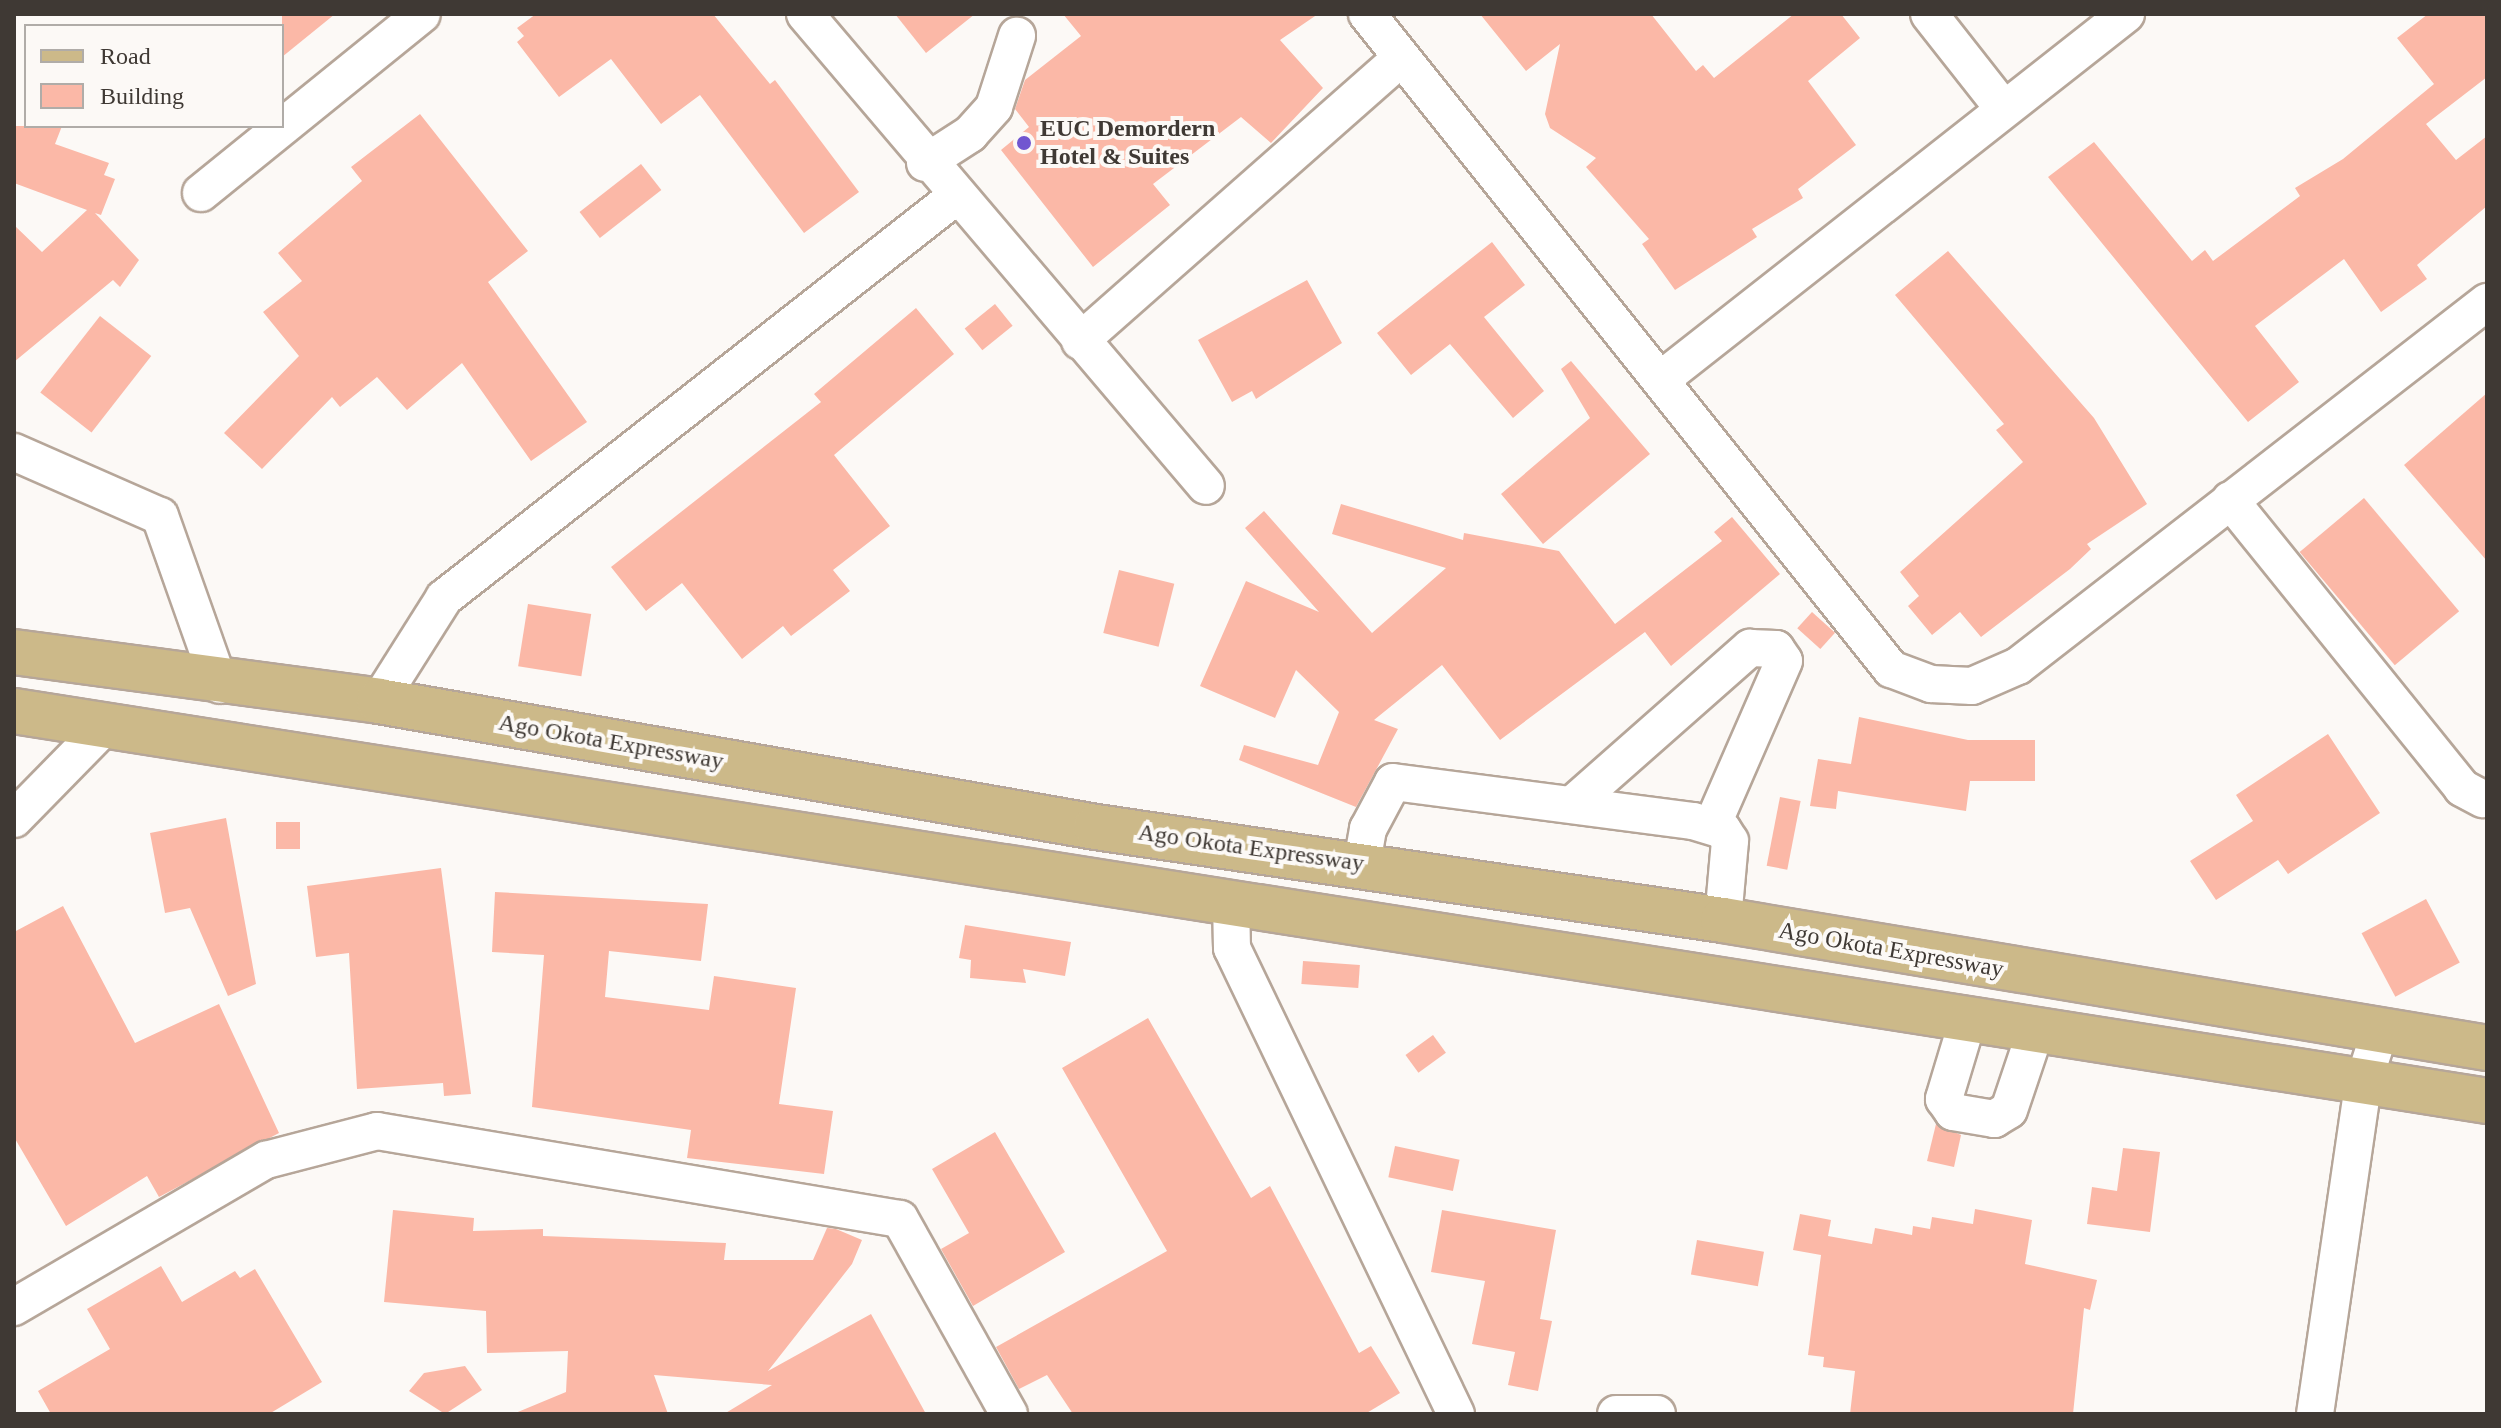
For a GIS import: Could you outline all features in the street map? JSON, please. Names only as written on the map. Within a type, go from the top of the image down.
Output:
[{"type":"main road","name":"Ago Okota Expressway","points":[[14,652],[220,685],[379,701],[1096,827],[1362,863],[1723,920],[2487,1048]]},
{"type":"main road","points":[[14,711],[1969,1016],[2487,1101]]},
{"type":"street","points":[[284,126],[422,14]]},
{"type":"street","points":[[805,14],[925,163],[1206,486]]},
{"type":"street","points":[[1367,14],[1400,59],[1663,378],[1891,669],[1931,684],[1972,686],[2018,666],[2487,302]]},
{"type":"street","points":[[1929,14],[2003,108]]},
{"type":"street","points":[[1663,378],[2126,14]]},
{"type":"street","points":[[925,163],[970,134],[994,107],[1017,36]]},
{"type":"street","points":[[1080,341],[1400,59]]},
{"type":"street","points":[[201,193],[281,128]]},
{"type":"street","points":[[379,701],[444,598],[955,197]]},
{"type":"street","points":[[14,452],[160,516],[220,685]]},
{"type":"street","points":[[2230,500],[2462,788],[2483,799]]},
{"type":"street","points":[[1574,803],[1750,648],[1776,649],[1784,661],[1712,826]]},
{"type":"street","points":[[14,819],[106,725]]},
{"type":"street","points":[[1362,863],[1368,829],[1393,782],[1574,803],[1712,826],[1730,841],[1723,920]]},
{"type":"street","points":[[1231,901],[1228,928],[1238,962],[1456,1414]]},
{"type":"street","points":[[1969,1016],[1944,1099],[1953,1112],[1994,1119],[2009,1110],[2037,1027]]},
{"type":"street","points":[[2315,1414],[2364,1080],[2380,1031]]},
{"type":"street","points":[[14,1307],[266,1160],[377,1131],[900,1219],[1009,1414]]},
{"type":"street","points":[[1616,1414],[1657,1414]]},
{"type":"building","points":[[282,14],[335,14],[284,55]]},
{"type":"building","points":[[536,14],[713,14],[770,84],[775,80],[859,192],[804,233],[700,95],[661,124],[611,59],[559,97],[517,42],[524,36],[517,28]]},
{"type":"building","points":[[895,14],[975,14],[926,53]]},
{"type":"building","points":[[1063,14],[1318,14],[1280,40],[1323,88],[1271,143],[1241,117],[1153,184],[1170,205],[1093,267],[1001,150],[1029,127],[1015,109],[1025,80],[1081,36]]},
{"type":"building","points":[[1480,14],[1651,14],[1696,71],[1703,65],[1714,78],[1794,14],[1841,14],[1860,38],[1808,81],[1856,145],[1798,189],[1803,198],[1752,229],[1757,237],[1675,290],[1642,244],[1649,239],[1586,167],[1596,158],[1550,128],[1545,114],[1560,44],[1526,71]]},
{"type":"building","points":[[2428,14],[2487,14],[2487,77],[2426,124],[2456,160],[2487,136],[2487,206],[2417,265],[2427,279],[2381,312],[2344,259],[2255,326],[2299,382],[2248,422],[2048,177],[2094,142],[2192,261],[2205,250],[2213,261],[2300,196],[2295,188],[2343,159],[2434,84],[2397,38]]},
{"type":"building","points":[[420,114],[528,251],[488,282],[587,422],[531,461],[462,363],[407,410],[377,377],[340,407],[332,397],[262,469],[224,433],[299,356],[263,312],[302,281],[278,253],[362,181],[351,167]]},
{"type":"building","points":[[14,126],[61,128],[55,144],[109,163],[104,175],[115,179],[101,215],[95,213],[139,260],[120,287],[113,280],[14,362],[14,225],[42,252],[87,210],[14,183]]},
{"type":"building","points":[[641,164],[661,190],[600,238],[580,212]]},
{"type":"building","points":[[1492,242],[1525,285],[1484,317],[1544,391],[1513,418],[1450,344],[1411,375],[1377,333]]},
{"type":"building","points":[[1948,251],[2094,418],[2147,504],[2087,544],[2091,549],[2070,569],[1981,637],[1960,612],[1932,635],[1908,606],[1919,596],[1900,572],[2023,462],[1996,430],[2004,424],[1895,295]]},
{"type":"building","points":[[1307,280],[1342,343],[1256,399],[1252,391],[1232,402],[1198,340]]},
{"type":"building","points":[[995,304],[1013,326],[982,350],[965,329]]},
{"type":"building","points":[[916,308],[954,354],[834,455],[890,526],[833,570],[850,591],[791,636],[783,626],[742,659],[682,583],[646,611],[611,567],[821,402],[814,394]]},
{"type":"building","points":[[100,316],[151,356],[92,432],[40,392]]},
{"type":"building","points":[[1571,361],[1650,454],[1543,544],[1501,494],[1590,418],[1561,369]]},
{"type":"building","points":[[2487,393],[2487,561],[2404,465]]},
{"type":"building","points":[[2364,498],[2459,611],[2395,665],[2300,552]]},
{"type":"building","points":[[1341,504],[1463,540],[1464,533],[1559,551],[1615,624],[1722,541],[1714,532],[1732,517],[1780,574],[1671,666],[1645,632],[1500,740],[1442,665],[1374,720],[1398,729],[1356,807],[1239,760],[1244,745],[1318,765],[1339,712],[1296,670],[1275,718],[1200,686],[1246,581],[1319,612],[1245,528],[1264,511],[1372,633],[1446,568],[1332,534]]},
{"type":"building","points":[[1119,570],[1174,584],[1159,647],[1103,633]]},
{"type":"building","points":[[528,604],[591,614],[581,676],[518,666]]},
{"type":"building","points":[[1812,612],[1835,633],[1820,649],[1797,628]]},
{"type":"building","points":[[1859,717],[1968,740],[2035,740],[2035,781],[1970,781],[1966,811],[1838,791],[1836,809],[1810,806],[1818,759],[1851,764]]},
{"type":"building","points":[[2328,734],[2380,813],[2288,874],[2278,860],[2216,900],[2190,861],[2253,821],[2236,795]]},
{"type":"building","points":[[1780,797],[1801,801],[1787,870],[1767,866]]},
{"type":"building","points":[[226,818],[256,984],[228,996],[190,908],[165,913],[150,833]]},
{"type":"building","points":[[276,822],[300,822],[300,849],[276,849]]},
{"type":"building","points":[[441,868],[471,1094],[444,1096],[443,1083],[357,1089],[349,953],[316,957],[307,886]]},
{"type":"building","points":[[495,892],[708,904],[701,961],[609,951],[605,997],[709,1010],[714,976],[796,988],[779,1104],[833,1111],[824,1174],[687,1158],[691,1130],[532,1107],[544,955],[492,952]]},
{"type":"building","points":[[2426,899],[2460,963],[2395,997],[2362,933]]},
{"type":"building","points":[[63,906],[135,1043],[219,1004],[279,1133],[159,1197],[147,1176],[66,1226],[14,1137],[14,932]]},
{"type":"building","points":[[965,925],[1071,942],[1065,976],[1023,969],[1026,983],[970,978],[971,960],[959,958]]},
{"type":"building","points":[[1303,961],[1360,965],[1358,988],[1301,984]]},
{"type":"building","points":[[1148,1018],[1251,1198],[1270,1186],[1359,1353],[1371,1346],[1400,1393],[1365,1414],[1073,1414],[1047,1375],[1019,1389],[996,1347],[1167,1251],[1062,1068]]},
{"type":"building","points":[[1433,1035],[1446,1053],[1418,1073],[1405,1055]]},
{"type":"building","points":[[1936,1124],[1961,1135],[1954,1167],[1927,1161]]},
{"type":"building","points":[[995,1132],[1065,1252],[973,1306],[941,1249],[969,1233],[932,1169]]},
{"type":"building","points":[[1395,1146],[1460,1160],[1453,1191],[1388,1177]]},
{"type":"building","points":[[2123,1148],[2160,1152],[2150,1232],[2087,1224],[2092,1187],[2117,1191]]},
{"type":"building","points":[[1975,1209],[2032,1220],[2025,1264],[2097,1280],[2090,1310],[2084,1308],[2073,1414],[1850,1414],[1855,1371],[1823,1367],[1824,1357],[1808,1355],[1821,1255],[1793,1250],[1800,1214],[1831,1220],[1828,1236],[1872,1244],[1875,1228],[1912,1235],[1913,1226],[1930,1229],[1932,1217],[1973,1224]]},
{"type":"building","points":[[393,1210],[474,1218],[473,1231],[543,1229],[543,1236],[726,1243],[724,1260],[813,1260],[827,1228],[836,1229],[862,1240],[852,1264],[768,1371],[871,1314],[926,1414],[724,1414],[772,1385],[654,1375],[668,1414],[513,1414],[566,1392],[568,1351],[487,1353],[486,1311],[384,1302]]},
{"type":"building","points":[[1442,1210],[1556,1230],[1540,1319],[1552,1321],[1538,1391],[1508,1385],[1515,1352],[1472,1344],[1485,1281],[1431,1272]]},
{"type":"building","points":[[1697,1240],[1764,1252],[1758,1286],[1691,1274]]},
{"type":"building","points":[[161,1266],[182,1302],[235,1271],[240,1278],[255,1269],[322,1382],[269,1414],[51,1414],[38,1391],[110,1349],[87,1309]]},
{"type":"building","points":[[465,1366],[482,1390],[445,1414],[409,1391],[424,1373]]},
{"type":"place","name":"EUC Demordern Hotel & Suites","points":[[1024,143]]}]
